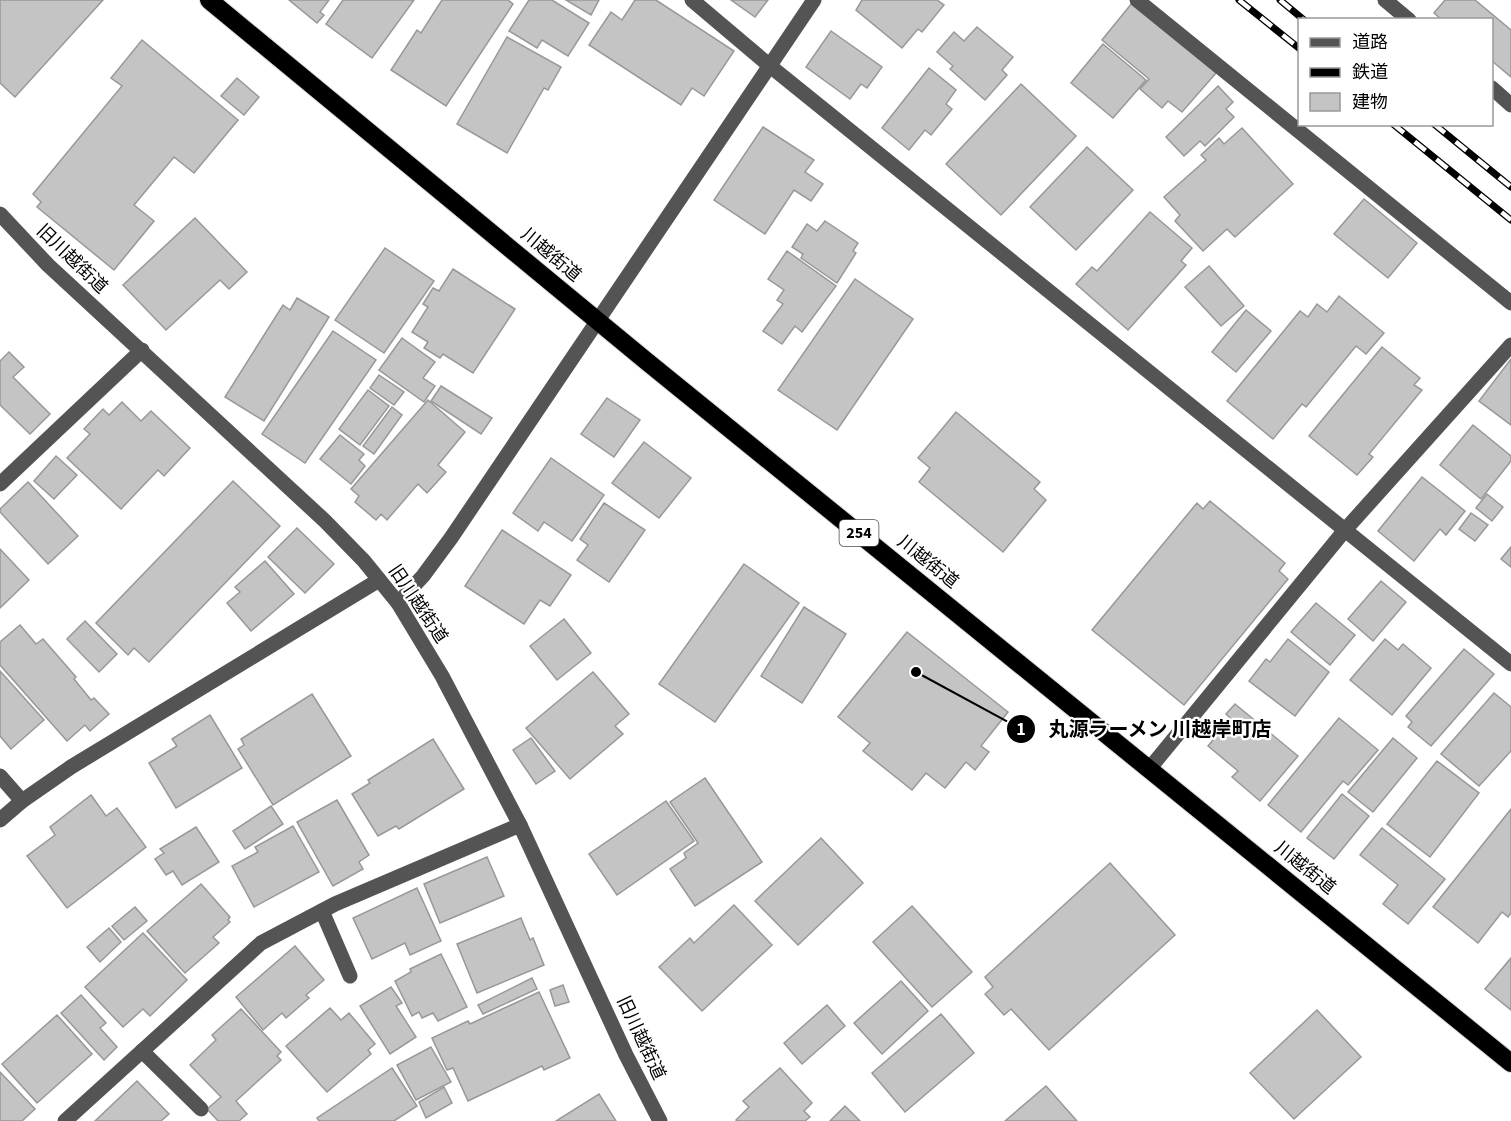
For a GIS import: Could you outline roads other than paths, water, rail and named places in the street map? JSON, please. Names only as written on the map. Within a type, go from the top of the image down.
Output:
[{"type":"highway","name":"川越街道","points":[[209,0],[597,321],[1511,1063]]},
{"type":"street","points":[[692,0],[1511,664]]},
{"type":"street","points":[[398,603],[423,576],[451,538],[814,0]]},
{"type":"street","points":[[1137,0],[1511,303]]},
{"type":"street","points":[[1385,0],[1407,18]]},
{"type":"street","points":[[1493,90],[1511,105]]},
{"type":"street","name":"旧川越街道","points":[[0,214],[48,265],[325,522],[364,561],[398,603],[442,676],[520,825],[626,1055],[660,1121]]},
{"type":"street","points":[[1150,768],[1345,530],[1511,345]]},
{"type":"street","points":[[0,484],[142,350]]},
{"type":"street","points":[[0,820],[22,801],[70,767],[379,580]]},
{"type":"street","points":[[0,776],[22,801]]},
{"type":"street","points":[[65,1121],[261,943],[322,911],[520,825]]},
{"type":"street","points":[[322,911],[350,976]]},
{"type":"street","points":[[142,1051],[201,1109]]},
{"type":"railway","points":[[1239,0],[1298,47]]},
{"type":"railway","points":[[1280,0],[1302,18]]},
{"type":"railway","points":[[1395,126],[1511,220]]},
{"type":"railway","points":[[1436,126],[1511,187]]},
{"type":"place","name":"丸源ラーメン 川越岸町店","points":[[916,672]]}]
